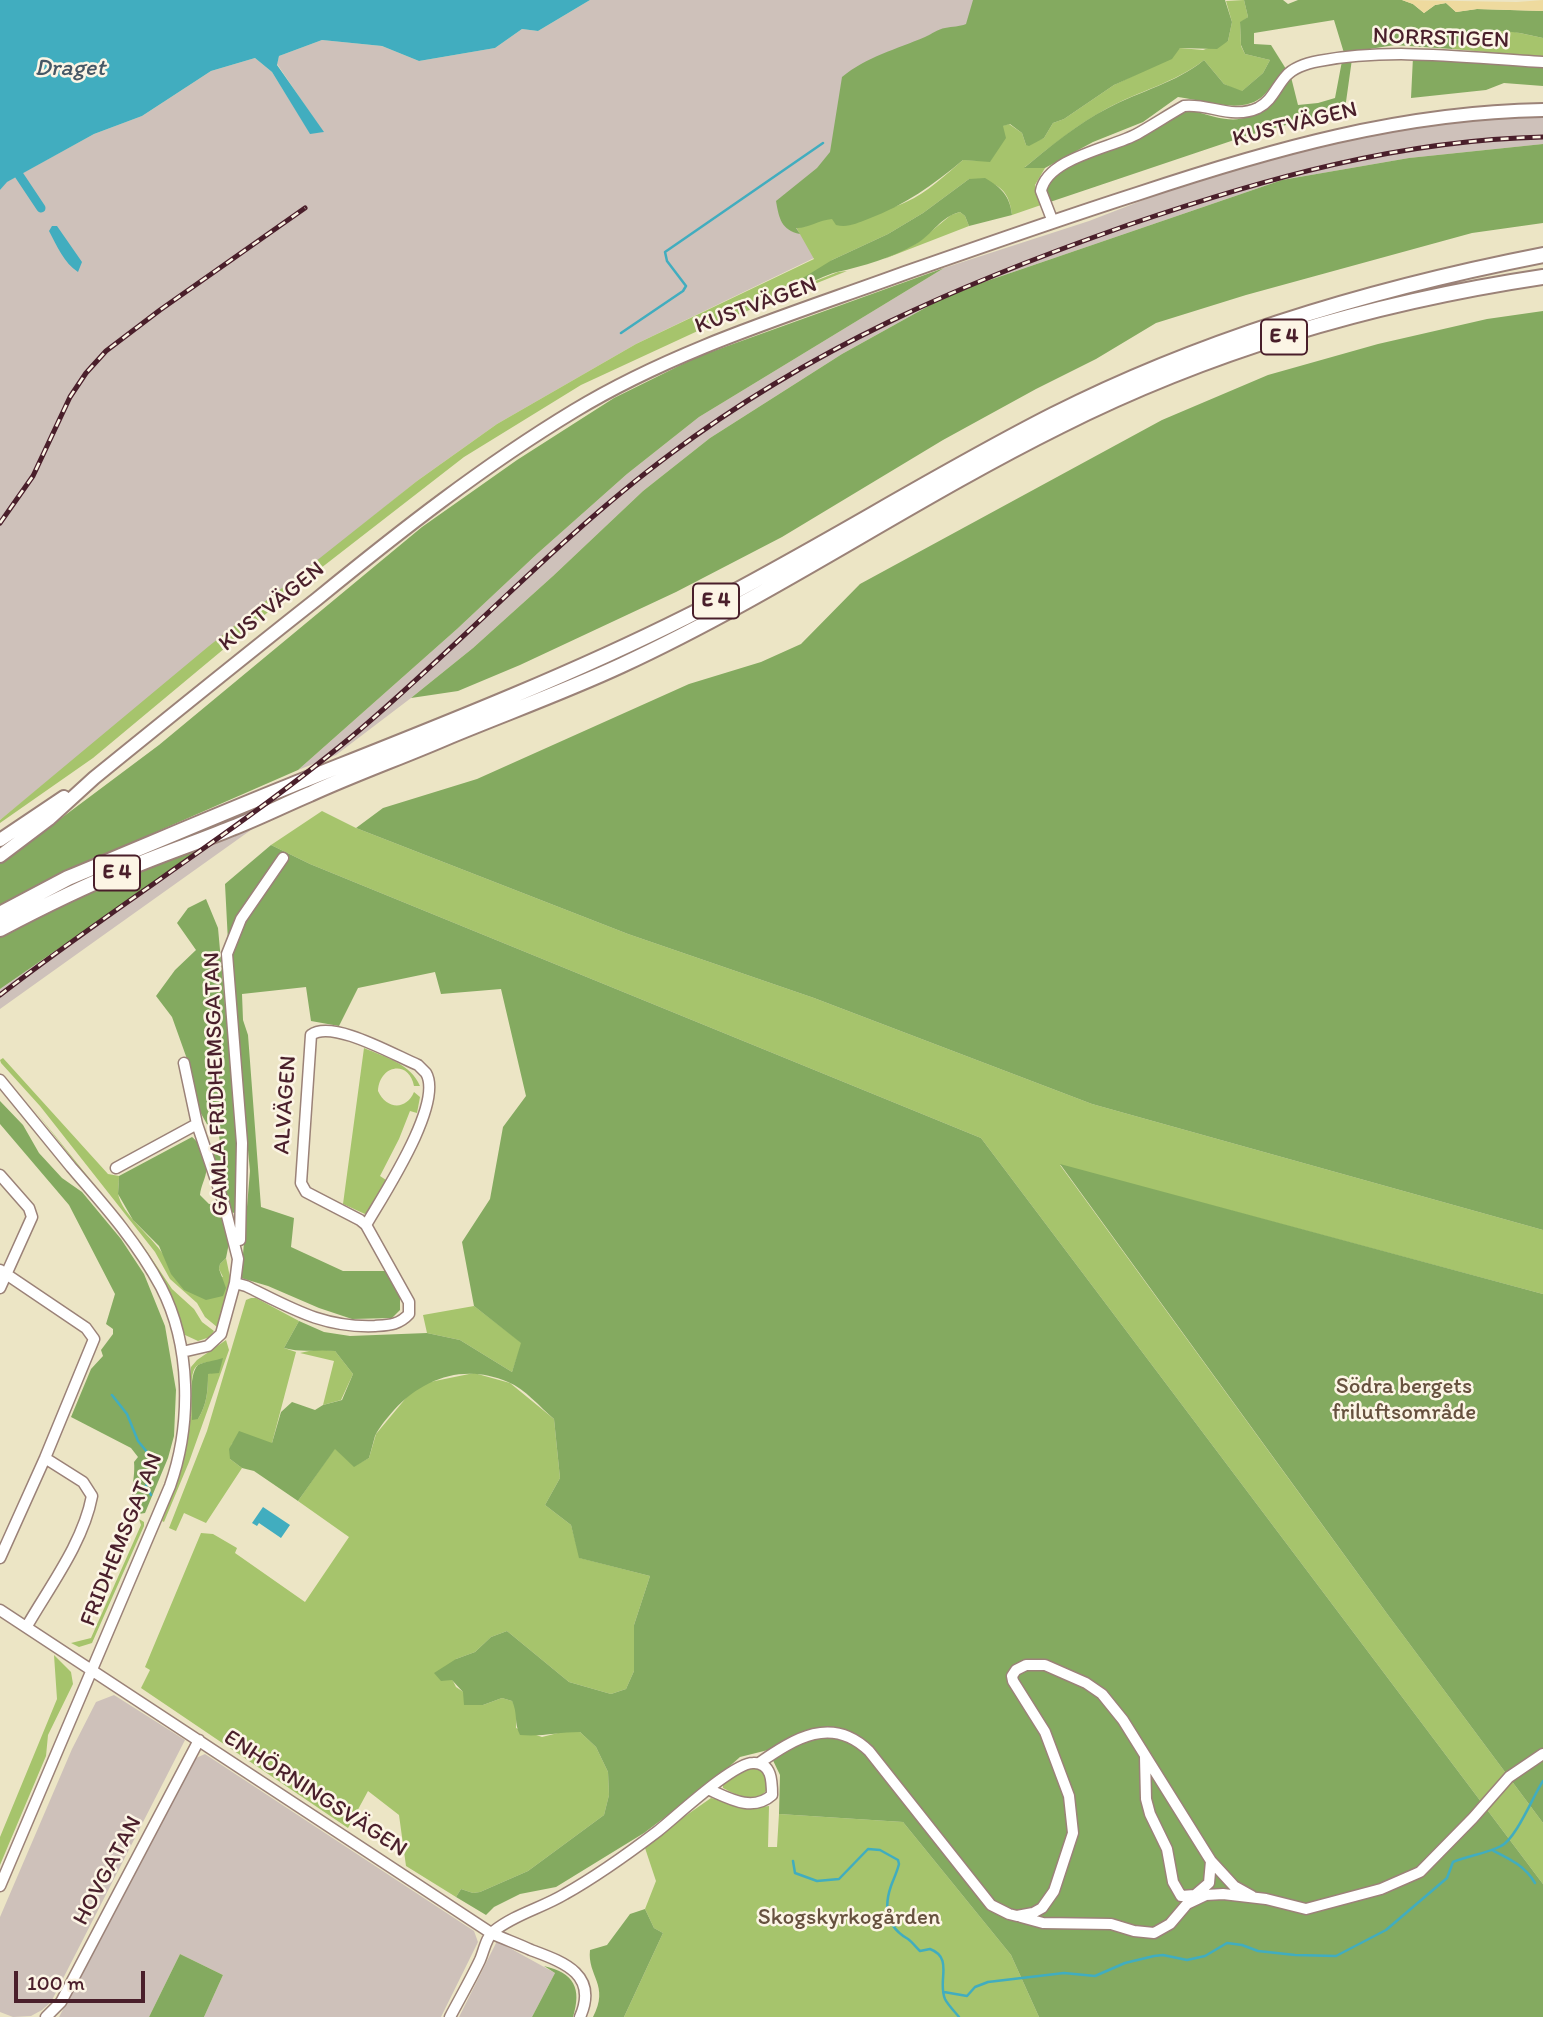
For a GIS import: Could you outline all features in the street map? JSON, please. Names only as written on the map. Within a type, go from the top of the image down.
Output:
[{"type":"highway","name":"E 4","points":[[0,914],[68,878],[529,690],[615,652],[711,603],[950,469],[1051,416],[1160,366],[1259,329],[1369,294],[1543,255]]},
{"type":"highway","name":"E 4","points":[[0,929],[124,870],[238,826],[313,792],[529,706],[622,665],[692,631],[979,468],[1064,424],[1172,377],[1373,309],[1478,287],[1543,277]]},
{"type":"highway","name":"E 4","points":[[1287,336],[1433,304],[1543,284]]},
{"type":"main road","name":"KUSTVÄGEN","points":[[0,856],[417,519],[513,450],[614,388],[696,350],[928,265],[1184,177],[1320,138],[1384,125],[1543,110]]},
{"type":"main road","name":"KUSTVÄGEN","points":[[0,840],[94,778]]},
{"type":"street","name":"NORRSTIGEN","points":[[1053,222],[1041,191],[1042,184],[1055,171],[1094,149],[1135,135],[1184,106],[1193,105],[1228,113],[1257,108],[1272,96],[1285,76],[1303,65],[1371,53],[1543,62]]},
{"type":"street","name":"GAMLA FRIDHEMSGATAN","points":[[240,1240],[242,1143],[227,954],[241,919],[283,858]]},
{"type":"street","name":"ALVÄGEN","points":[[319,1029],[340,1031],[418,1065],[426,1073],[428,1081],[419,1129],[366,1224],[306,1192],[301,1183],[311,1035],[319,1029]]},
{"type":"street","points":[[182,1352],[208,1346],[219,1337],[226,1320],[238,1259],[224,1204],[197,1124],[184,1063]]},
{"type":"street","name":"FRIDHEMSGATAN","points":[[0,1080],[122,1225],[162,1289],[182,1352],[184,1404],[173,1475],[123,1600],[0,1886]]},
{"type":"street","points":[[116,1168],[197,1124]]},
{"type":"street","points":[[0,1175],[32,1212],[32,1217],[3,1272],[0,1288]]},
{"type":"street","points":[[235,1283],[323,1322],[353,1327],[398,1323],[409,1314],[410,1302],[366,1224]]},
{"type":"street","points":[[0,1558],[94,1339],[86,1328],[3,1272]]},
{"type":"street","points":[[27,1626],[74,1543],[89,1511],[92,1496],[83,1482],[45,1458]]},
{"type":"street","name":"ENHÖRNINGSVÄGEN","points":[[0,1610],[491,1933],[559,1960],[578,1973],[585,1995],[580,2017]]},
{"type":"street","points":[[1017,1916],[1033,1913],[1048,1902],[1073,1833],[1069,1796],[1045,1732],[1013,1681],[1012,1676],[1016,1670],[1026,1665],[1045,1665],[1062,1670],[1086,1683],[1112,1703],[1211,1861],[1234,1886],[1256,1898]]},
{"type":"street","points":[[759,1763],[797,1740],[816,1733],[830,1732],[856,1739],[869,1751],[991,1905],[1009,1914],[1043,1923],[1111,1924],[1134,1931],[1154,1933],[1170,1924],[1177,1914],[1197,1898],[1215,1894],[1256,1898],[1306,1909],[1381,1889],[1413,1877],[1426,1867],[1509,1777],[1543,1754]]},
{"type":"street","name":"HOVGATAN","points":[[46,2017],[61,2002],[199,1740]]},
{"type":"street","points":[[1146,1757],[1146,1799],[1150,1814],[1167,1849],[1173,1882],[1181,1896],[1195,1895],[1209,1884],[1211,1861]]},
{"type":"street","points":[[450,2017],[491,1933],[515,1917],[564,1895],[657,1832],[738,1767],[751,1762],[759,1763],[770,1773],[773,1780],[772,1795],[758,1804],[738,1802],[710,1790]]},
{"type":"shaded area","points":[[590,0],[996,0],[814,258],[636,344],[497,424],[417,481],[0,820],[0,190],[6,182],[94,134],[142,116],[211,71],[255,58],[272,72],[310,133],[323,132],[277,64],[279,56],[322,40],[382,46],[419,61],[495,48],[522,29],[538,31]]},
{"type":"shaded area","points":[[1543,116],[1543,144],[1409,158],[1282,180],[952,293],[842,354],[710,438],[643,491],[473,648],[411,698],[336,755],[298,770],[627,474],[699,417],[944,268],[1089,221],[1203,177],[1320,145],[1441,123]]},
{"type":"shaded area","points":[[265,820],[0,1009],[0,989],[222,836]]},
{"type":"shaded area","points":[[114,1695],[185,1740],[51,2002],[31,2016],[13,2017],[0,2012],[0,1917],[72,1749],[96,1702]]},
{"type":"shaded area","points":[[205,1754],[474,1931],[478,1942],[441,2017],[204,2017],[223,1975],[180,1954],[149,2017],[59,2017],[196,1758]]},
{"type":"shaded area","points":[[497,1941],[555,1973],[532,2017],[459,2017]]},
{"type":"green space","points":[[973,0],[1225,0],[1232,22],[1228,41],[1217,49],[1180,48],[1172,59],[1114,85],[1064,119],[1053,123],[1044,138],[1029,146],[1026,145],[1022,133],[1010,124],[1003,126],[1006,138],[990,162],[963,160],[906,201],[856,223],[836,225],[832,219],[796,228],[800,234],[789,230],[780,218],[776,201],[817,168],[830,152],[842,77],[861,64],[940,29],[966,24]]},
{"type":"green space","points":[[1244,0],[1248,17],[1240,23],[1241,46],[1245,54],[1270,60],[1263,73],[1241,92],[1224,84],[1204,60],[1181,75],[1095,115],[1025,167],[1045,168],[1035,185],[1041,205],[1012,215],[1008,198],[999,187],[969,179],[923,213],[888,234],[832,260],[813,282],[847,271],[702,329],[581,385],[464,457],[321,568],[93,758],[0,823],[0,820],[209,646],[417,481],[497,424],[636,344],[814,259],[796,227],[897,206],[929,189],[963,160],[990,161],[997,150],[1002,126],[1009,124],[1022,133],[1026,145],[1044,138],[1053,123],[1064,119],[1114,85],[1180,48],[1203,50],[1228,41],[1232,22],[1226,1]]},
{"type":"green space","points":[[1244,0],[1283,0],[1288,4],[1298,0],[1402,0],[1413,4],[1424,13],[1435,5],[1446,3],[1456,12],[1477,9],[1543,11],[1543,38],[1495,31],[1472,35],[1452,49],[1395,45],[1344,53],[1334,20],[1254,33],[1254,44],[1271,45],[1286,69],[1264,95],[1255,101],[1235,106],[1178,97],[1143,122],[1093,142],[1045,168],[1024,168],[1097,114],[1182,75],[1204,60],[1224,84],[1242,91],[1263,73],[1270,60],[1245,54],[1241,45],[1240,22],[1248,17]]},
{"type":"green space","points":[[1501,29],[1543,38],[1543,57],[1452,49],[1461,39]]},
{"type":"green space","points":[[1413,57],[1543,66],[1543,86],[1504,83],[1486,90],[1411,98]]},
{"type":"green space","points":[[1352,59],[1345,109],[1246,136],[1050,202],[1049,200],[1047,187],[1058,175],[1081,162],[1143,137],[1189,109],[1224,119],[1247,117],[1267,103],[1291,77],[1298,105],[1335,98],[1342,61]]},
{"type":"green space","points":[[1543,144],[1543,223],[1472,233],[1246,295],[1156,323],[1096,359],[943,440],[782,537],[676,592],[458,691],[411,698],[473,648],[643,491],[710,438],[842,354],[952,293],[1282,180],[1409,158]]},
{"type":"green space","points":[[985,178],[1004,193],[1012,215],[969,226],[960,212],[953,214],[907,249],[828,275],[801,287],[798,281],[832,260],[888,234],[923,213],[969,179]]},
{"type":"green space","points":[[960,212],[969,226],[884,259],[917,243],[951,215]]},
{"type":"green space","points":[[944,268],[699,417],[627,474],[298,770],[67,871],[0,905],[0,864],[159,745],[422,527],[517,460],[614,398],[697,357]]},
{"type":"green space","points":[[1543,311],[1543,1230],[1092,1104],[814,998],[628,934],[356,828],[383,808],[477,779],[689,684],[761,662],[801,644],[860,584],[1162,420],[1268,375],[1378,344],[1487,319]]},
{"type":"green space","points":[[322,811],[356,828],[628,934],[814,998],[1092,1104],[1543,1230],[1543,1294],[1060,1165],[1543,1823],[1543,1884],[981,1138],[310,864],[271,845]]},
{"type":"green space","points":[[222,836],[0,989],[0,934],[58,905]]},
{"type":"green space","points":[[271,845],[310,864],[981,1138],[1543,1884],[1543,2017],[1039,2017],[1011,1955],[903,1822],[779,1814],[780,1775],[768,1750],[740,1757],[644,1833],[556,1887],[520,1894],[494,1907],[486,1915],[456,1897],[461,1889],[480,1892],[528,1871],[604,1815],[609,1795],[608,1772],[596,1747],[580,1732],[520,1735],[512,1701],[502,1698],[483,1705],[464,1705],[463,1692],[452,1680],[441,1681],[434,1673],[456,1659],[475,1652],[491,1637],[507,1631],[569,1682],[611,1694],[626,1689],[634,1671],[634,1625],[650,1576],[579,1558],[571,1525],[545,1505],[560,1478],[554,1419],[520,1389],[492,1377],[461,1374],[432,1382],[419,1389],[394,1410],[381,1426],[375,1436],[369,1458],[354,1467],[335,1449],[298,1501],[254,1471],[242,1468],[230,1459],[229,1449],[239,1431],[272,1443],[281,1412],[292,1402],[315,1410],[342,1400],[353,1374],[335,1351],[284,1348],[299,1321],[324,1332],[350,1336],[427,1333],[460,1340],[512,1372],[521,1343],[474,1306],[462,1242],[490,1199],[503,1127],[526,1096],[501,989],[441,994],[435,972],[358,988],[339,1026],[311,1021],[306,987],[242,994],[243,1020],[248,1035],[261,1207],[294,1218],[291,1247],[343,1271],[386,1271],[400,1298],[400,1310],[392,1318],[352,1319],[241,1278],[250,1171],[225,884]]},
{"type":"green space","points":[[206,899],[218,928],[240,1171],[235,1213],[229,1212],[212,1157],[220,1142],[219,1136],[216,1130],[208,1126],[199,1110],[187,1059],[172,1017],[156,996],[175,970],[196,950],[177,923],[188,908]]},
{"type":"green space","points":[[364,1048],[404,1067],[420,1086],[414,1086],[411,1077],[401,1069],[394,1069],[383,1075],[378,1091],[391,1104],[401,1105],[414,1092],[420,1097],[417,1113],[410,1111],[380,1176],[386,1180],[365,1214],[343,1204]]},
{"type":"green space","points":[[3,1058],[108,1174],[119,1176],[118,1193],[125,1210],[166,1259],[223,1277],[219,1269],[226,1258],[229,1287],[219,1326],[205,1317],[197,1303],[170,1279],[155,1252],[40,1106],[1,1063]]},
{"type":"green space","points":[[0,1101],[23,1125],[39,1153],[62,1178],[82,1192],[121,1239],[144,1274],[165,1326],[176,1390],[174,1436],[168,1458],[145,1513],[139,1514],[132,1495],[134,1462],[138,1457],[131,1448],[71,1417],[91,1369],[103,1356],[101,1350],[113,1334],[113,1329],[106,1324],[115,1294],[69,1205],[0,1124]]},
{"type":"green space","points":[[32,1107],[142,1244],[172,1289],[194,1309],[202,1322],[214,1331],[210,1337],[198,1341],[185,1335],[154,1265]]},
{"type":"green space","points":[[192,1137],[201,1148],[207,1164],[200,1195],[209,1204],[221,1203],[230,1238],[226,1258],[219,1269],[226,1288],[223,1296],[206,1300],[184,1290],[171,1274],[159,1246],[133,1220],[118,1194],[119,1176]]},
{"type":"green space","name":"Södra bergets friluftsområde","points":[[1060,1164],[1543,1294],[1543,1823],[1388,1615]]},
{"type":"green space","points":[[256,1298],[299,1321],[284,1348],[296,1352],[272,1443],[232,1443],[230,1459],[242,1468],[206,1523],[184,1513],[176,1531],[169,1528],[207,1431],[246,1300]]},
{"type":"green space","points":[[474,1306],[522,1343],[512,1372],[460,1340],[427,1333],[423,1315]]},
{"type":"green space","points":[[226,1340],[229,1350],[189,1462],[164,1522],[162,1521],[186,1447],[191,1414],[190,1380],[191,1367]],"holes":[[[216,1361],[215,1372],[208,1374],[208,1386],[201,1413],[198,1419],[192,1419],[193,1372],[202,1363]]]},
{"type":"green space","points":[[318,1349],[335,1351],[353,1374],[341,1400],[323,1405],[334,1361],[300,1353]]},
{"type":"green space","points":[[223,1358],[219,1373],[208,1374],[203,1408],[198,1419],[192,1420],[192,1389],[196,1367]]},
{"type":"green space","points":[[474,1373],[510,1383],[554,1419],[560,1478],[545,1505],[571,1525],[580,1558],[650,1576],[634,1625],[634,1671],[626,1689],[611,1694],[569,1682],[507,1631],[491,1637],[475,1652],[456,1659],[452,1679],[456,1687],[483,1705],[502,1698],[512,1701],[517,1710],[516,1728],[542,1737],[562,1732],[580,1732],[596,1747],[608,1772],[609,1795],[604,1815],[528,1871],[480,1892],[461,1889],[456,1897],[406,1866],[399,1815],[368,1791],[348,1828],[141,1688],[150,1670],[145,1667],[201,1533],[213,1534],[237,1548],[235,1553],[305,1602],[349,1537],[298,1501],[335,1448],[354,1466],[369,1458],[376,1434],[411,1392],[430,1382]]},
{"type":"green space","points":[[139,1519],[144,1522],[144,1526],[92,1643],[79,1647],[71,1643],[91,1638],[141,1525]]},
{"type":"green space","points":[[54,1655],[71,1672],[73,1684],[48,1735],[46,1756],[0,1865],[0,1837],[57,1699]]},
{"type":"green space","points":[[745,1769],[760,1769],[768,1781],[768,1789],[763,1794],[746,1798],[723,1788],[723,1784]]},
{"type":"green space","name":"Skogskyrkogården","points":[[711,1798],[752,1808],[769,1806],[768,1847],[777,1847],[779,1814],[903,1822],[1011,1955],[1039,2017],[624,2017],[663,1933],[654,1928],[645,1909],[656,1881],[644,1845]]},
{"type":"green space","points":[[645,1909],[654,1928],[663,1933],[624,2017],[593,2017],[598,2006],[599,1989],[590,1950],[607,1945],[630,1914]]},
{"type":"green space","points":[[180,1954],[223,1975],[204,2017],[149,2017]]},
{"type":"green space","points":[[544,1966],[562,1973],[573,1983],[576,1990],[576,2007],[573,2017],[532,2017],[555,1973]]},
{"type":"sand","points":[[1402,0],[1543,0],[1543,11],[1477,9],[1456,12],[1446,3],[1435,5],[1424,13],[1413,4]]},
{"type":"water","name":"Draget","points":[[0,0],[590,0],[538,31],[522,29],[495,48],[419,61],[382,46],[322,40],[279,56],[277,65],[324,132],[310,134],[272,72],[255,58],[211,71],[142,116],[94,134],[7,182],[0,190]]},
{"type":"water","points":[[52,226],[57,226],[82,262],[78,272],[58,248],[49,231]]},
{"type":"water","points":[[263,1507],[290,1525],[281,1538],[259,1523],[257,1526],[252,1523]]},
{"type":"waterway","points":[[621,333],[683,291],[686,286],[667,261],[665,252],[823,143]]},
{"type":"waterway","points":[[19,175],[41,208]]},
{"type":"waterway","points":[[112,1395],[127,1414],[138,1441],[156,1463],[146,1486],[151,1495]]},
{"type":"waterway","points":[[944,1992],[967,1996],[975,1987],[988,1982],[1064,1973],[1095,1976],[1125,1963],[1154,1956],[1187,1960],[1205,1956],[1227,1943],[1258,1951],[1336,1956],[1386,1930],[1447,1878],[1453,1862],[1495,1849],[1507,1842],[1543,1781]]},
{"type":"waterway","points":[[793,1861],[795,1873],[817,1881],[839,1879],[868,1849],[880,1850],[898,1860],[887,1902],[891,1923],[920,1951],[930,1949],[941,1958],[945,1999],[959,2017]]},
{"type":"waterway","points":[[1492,1850],[1522,1867],[1535,1883]]},
{"type":"railway","points":[[0,995],[308,772],[390,703],[586,522],[669,455],[723,417],[833,350],[947,295],[1066,247],[1230,192],[1384,154],[1490,140],[1543,137]]},
{"type":"railway","points":[[0,523],[33,476],[70,397],[86,373],[106,351],[305,208]]}]
